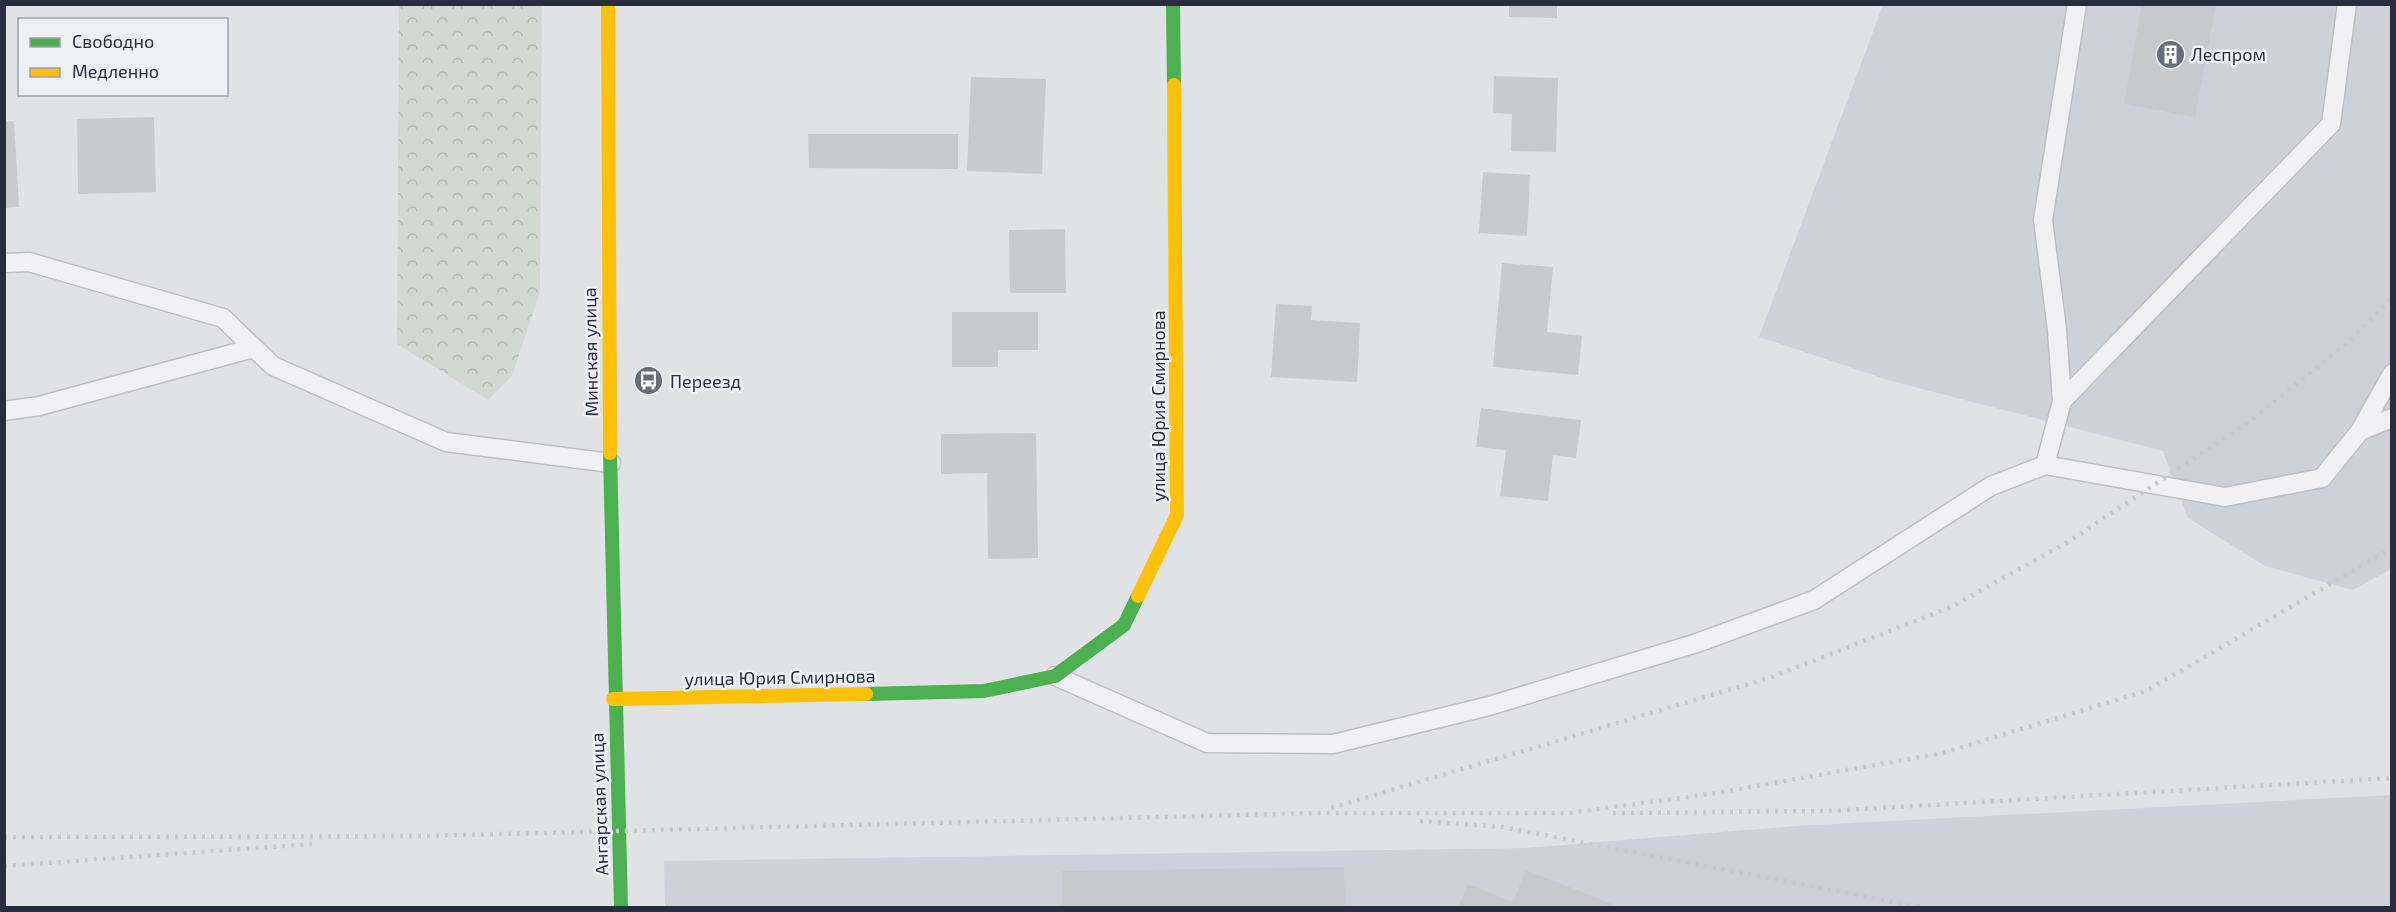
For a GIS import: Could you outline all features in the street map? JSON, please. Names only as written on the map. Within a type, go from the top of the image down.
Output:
[{"type":"street","name":"Минская улица","points":[[608,4],[607,271],[613,699]]},
{"type":"street","name":"улица Юрия Смирнова","points":[[613,699],[984,691],[1055,676],[1124,625],[1177,515],[1173,4]]},
{"type":"street","name":"Ангарская улица","points":[[613,699],[621,908]]},
{"type":"lane","points":[[2045,465],[2062,401],[2057,330],[2043,220],[2077,4]]},
{"type":"lane","points":[[2062,401],[2331,124],[2347,4]]},
{"type":"lane","points":[[4,263],[30,262],[223,318],[273,366],[446,441],[611,463]]},
{"type":"lane","points":[[4,411],[39,406],[255,348]]},
{"type":"lane","points":[[1055,676],[1207,743],[1333,744],[1489,706],[1697,643],[1814,600],[1991,486],[2045,465],[2225,497],[2322,478],[2360,431],[2391,374]]},
{"type":"lane","points":[[2360,431],[2391,418]]},
{"type":"shaded area","points":[[1883,5],[2391,5],[2391,569],[2353,590],[2265,566],[2188,518],[2163,451],[1891,381],[1759,337]]},
{"type":"shaded area","points":[[2392,795],[2391,908],[665,908],[664,861],[1526,848],[1796,826]]},
{"type":"green space","points":[[399,5],[542,5],[540,292],[512,376],[488,400],[397,344]]},
{"type":"building","points":[[1509,4],[1557,4],[1557,18],[1509,17]]},
{"type":"building","name":"Леспром","points":[[2142,4],[2216,4],[2195,117],[2124,104]]},
{"type":"building","points":[[1494,76],[1558,78],[1556,152],[1511,151],[1512,114],[1493,113]]},
{"type":"building","points":[[971,77],[1046,79],[1042,174],[967,171]]},
{"type":"building","points":[[154,117],[156,192],[78,194],[77,119]]},
{"type":"building","points":[[14,121],[19,207],[4,208],[4,122]]},
{"type":"building","points":[[808,134],[958,134],[958,169],[809,168]]},
{"type":"building","points":[[1483,172],[1530,175],[1527,236],[1479,233]]},
{"type":"building","points":[[1065,229],[1066,293],[1010,293],[1009,230]]},
{"type":"building","points":[[1502,263],[1553,267],[1547,332],[1582,336],[1578,375],[1493,367]]},
{"type":"building","points":[[1276,304],[1312,306],[1311,320],[1360,323],[1357,382],[1271,377]]},
{"type":"building","points":[[952,312],[1038,312],[1038,350],[998,350],[998,367],[952,367]]},
{"type":"building","points":[[1481,408],[1581,420],[1576,458],[1553,455],[1548,501],[1500,496],[1506,450],[1476,447]]},
{"type":"building","points":[[1036,433],[1038,558],[988,559],[987,473],[941,474],[941,434]]},
{"type":"building","points":[[1344,867],[1345,908],[1063,908],[1062,871]]},
{"type":"building","points":[[1526,870],[1620,908],[1458,908],[1468,884],[1513,902]]},
{"type":"railway","points":[[1331,808],[1769,678],[1951,607],[2068,542],[2249,422],[2347,343],[2392,298]]},
{"type":"railway","points":[[4,837],[426,836],[1317,813],[1569,813],[1717,793],[1943,753],[2146,691],[2392,548]]},
{"type":"railway","points":[[1613,813],[1828,811],[2392,778]]},
{"type":"railway","points":[[1420,821],[1502,827],[1925,908]]},
{"type":"railway","points":[[4,866],[312,844]]},
{"type":"traffic: fast","points":[[1173,4],[1174,85]]},
{"type":"traffic: fast","points":[[610,453],[621,908]]},
{"type":"traffic: fast","points":[[866,694],[984,691],[1055,676],[1124,625],[1138,596]]},
{"type":"traffic: slow","points":[[608,4],[610,453]]},
{"type":"traffic: slow","points":[[1138,596],[1177,515],[1174,85]]},
{"type":"traffic: slow","points":[[613,699],[866,694]]},
{"type":"place","name":"Леспром","points":[[2170,54]]},
{"type":"place","name":"Переезд","points":[[649,381]]}]
